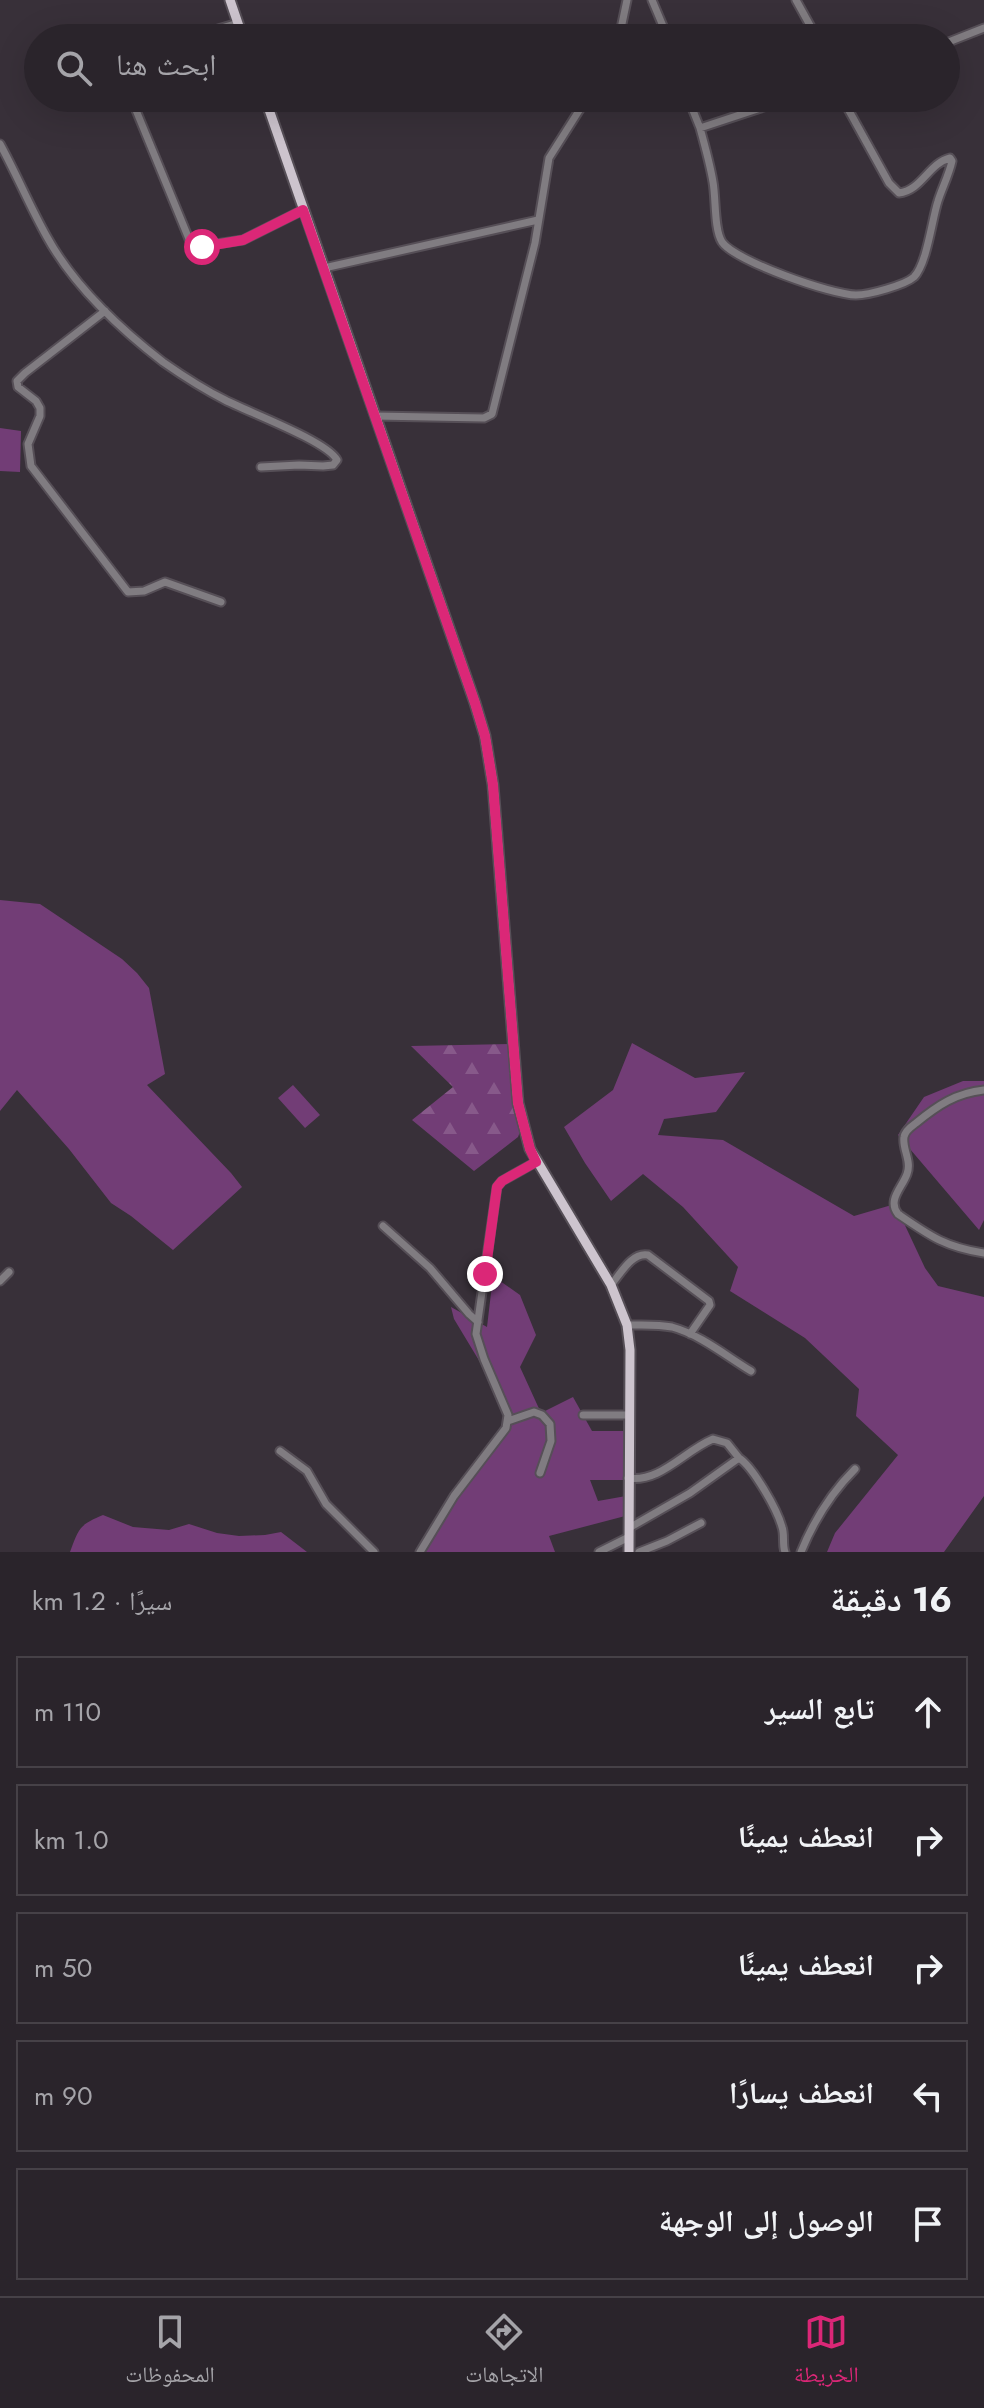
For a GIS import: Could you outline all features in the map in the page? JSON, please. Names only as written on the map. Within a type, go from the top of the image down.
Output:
[{"type":"main road","points":[[230,0],[238,23]]},
{"type":"main road","points":[[270,112],[485,736],[493,785],[518,1103],[536,1162],[611,1285],[627,1325],[630,1350],[629,1552]]},
{"type":"street","points":[[622,24],[627,0]]},
{"type":"street","points":[[652,0],[662,24]]},
{"type":"street","points":[[796,0],[809,24]]},
{"type":"street","points":[[960,37],[984,28]]},
{"type":"street","points":[[137,112],[189,239],[196,247],[243,240],[303,210]]},
{"type":"street","points":[[375,416],[484,418],[492,414],[535,243],[549,158],[578,112]]},
{"type":"street","points":[[694,112],[713,178],[717,228],[723,244],[742,257],[809,283],[844,293],[864,294],[906,282],[916,275],[952,161],[946,158],[913,188],[899,193],[889,183],[850,112]]},
{"type":"street","points":[[700,128],[749,112]]},
{"type":"street","points":[[0,144],[48,240],[105,311],[142,345],[192,382],[303,436],[329,451],[337,460],[333,465],[323,466],[261,467]]},
{"type":"street","points":[[324,268],[538,220]]},
{"type":"street","points":[[105,311],[17,381],[18,387],[36,401],[41,410],[29,440],[31,466],[128,592],[144,591],[165,582],[221,602]]},
{"type":"street","points":[[984,1090],[970,1091],[943,1102],[908,1129],[904,1139],[909,1165],[893,1201],[898,1214],[937,1240],[984,1253]]},
{"type":"street","points":[[420,1552],[440,1517],[502,1435],[508,1421],[506,1409],[478,1343],[478,1322],[497,1187],[536,1162]]},
{"type":"street","points":[[383,1226],[430,1268],[478,1322]]},
{"type":"street","points":[[611,1285],[636,1256],[643,1253],[648,1255],[709,1301],[710,1305],[690,1334]]},
{"type":"street","points":[[0,1281],[9,1272]]},
{"type":"street","points":[[627,1325],[669,1327],[690,1334],[751,1371]]},
{"type":"street","points":[[508,1421],[534,1412],[550,1424],[551,1441],[540,1473]]},
{"type":"street","points":[[583,1415],[629,1415]]},
{"type":"street","points":[[628,1478],[648,1478],[699,1444],[713,1439],[727,1443],[766,1491],[784,1530],[785,1552]]},
{"type":"street","points":[[280,1451],[307,1471],[326,1504],[374,1552]]},
{"type":"street","points":[[599,1552],[739,1458]]},
{"type":"street","points":[[801,1552],[830,1496],[855,1469]]},
{"type":"street","points":[[639,1552],[701,1523]]},
{"type":"green space","points":[[0,428],[21,431],[20,472],[0,471]]},
{"type":"green space","points":[[0,900],[40,904],[122,959],[149,988],[165,1074],[147,1085],[242,1187],[173,1250],[111,1203],[17,1090],[0,1111]]},
{"type":"green space","points":[[632,1043],[695,1078],[745,1072],[716,1112],[664,1119],[658,1135],[723,1140],[854,1216],[895,1204],[925,1268],[938,1286],[984,1297],[984,1496],[944,1552],[827,1552],[835,1533],[898,1455],[856,1416],[859,1389],[805,1338],[730,1291],[738,1267],[683,1207],[643,1174],[611,1201],[585,1163],[564,1127],[613,1090]]},
{"type":"green space","points":[[512,1044],[521,1129],[518,1137],[474,1171],[412,1120],[453,1087],[411,1046]]},
{"type":"green space","points":[[963,1081],[984,1081],[984,1220],[979,1230],[898,1135],[924,1097]]},
{"type":"green space","points":[[293,1085],[320,1115],[305,1128],[278,1098]]},
{"type":"green space","points":[[493,1276],[520,1295],[536,1335],[520,1367],[541,1413],[573,1397],[592,1431],[625,1431],[638,1480],[590,1480],[598,1501],[626,1496],[629,1515],[549,1536],[555,1552],[420,1552],[507,1419],[501,1397],[454,1319],[451,1307],[487,1327]]},
{"type":"green space","points":[[103,1515],[133,1527],[169,1530],[189,1524],[239,1536],[281,1532],[307,1552],[70,1552],[81,1528]]},
{"type":"route","points":[[202,247],[239,242],[303,210],[485,736],[493,785],[518,1103],[536,1162],[498,1184],[485,1274]]}]
